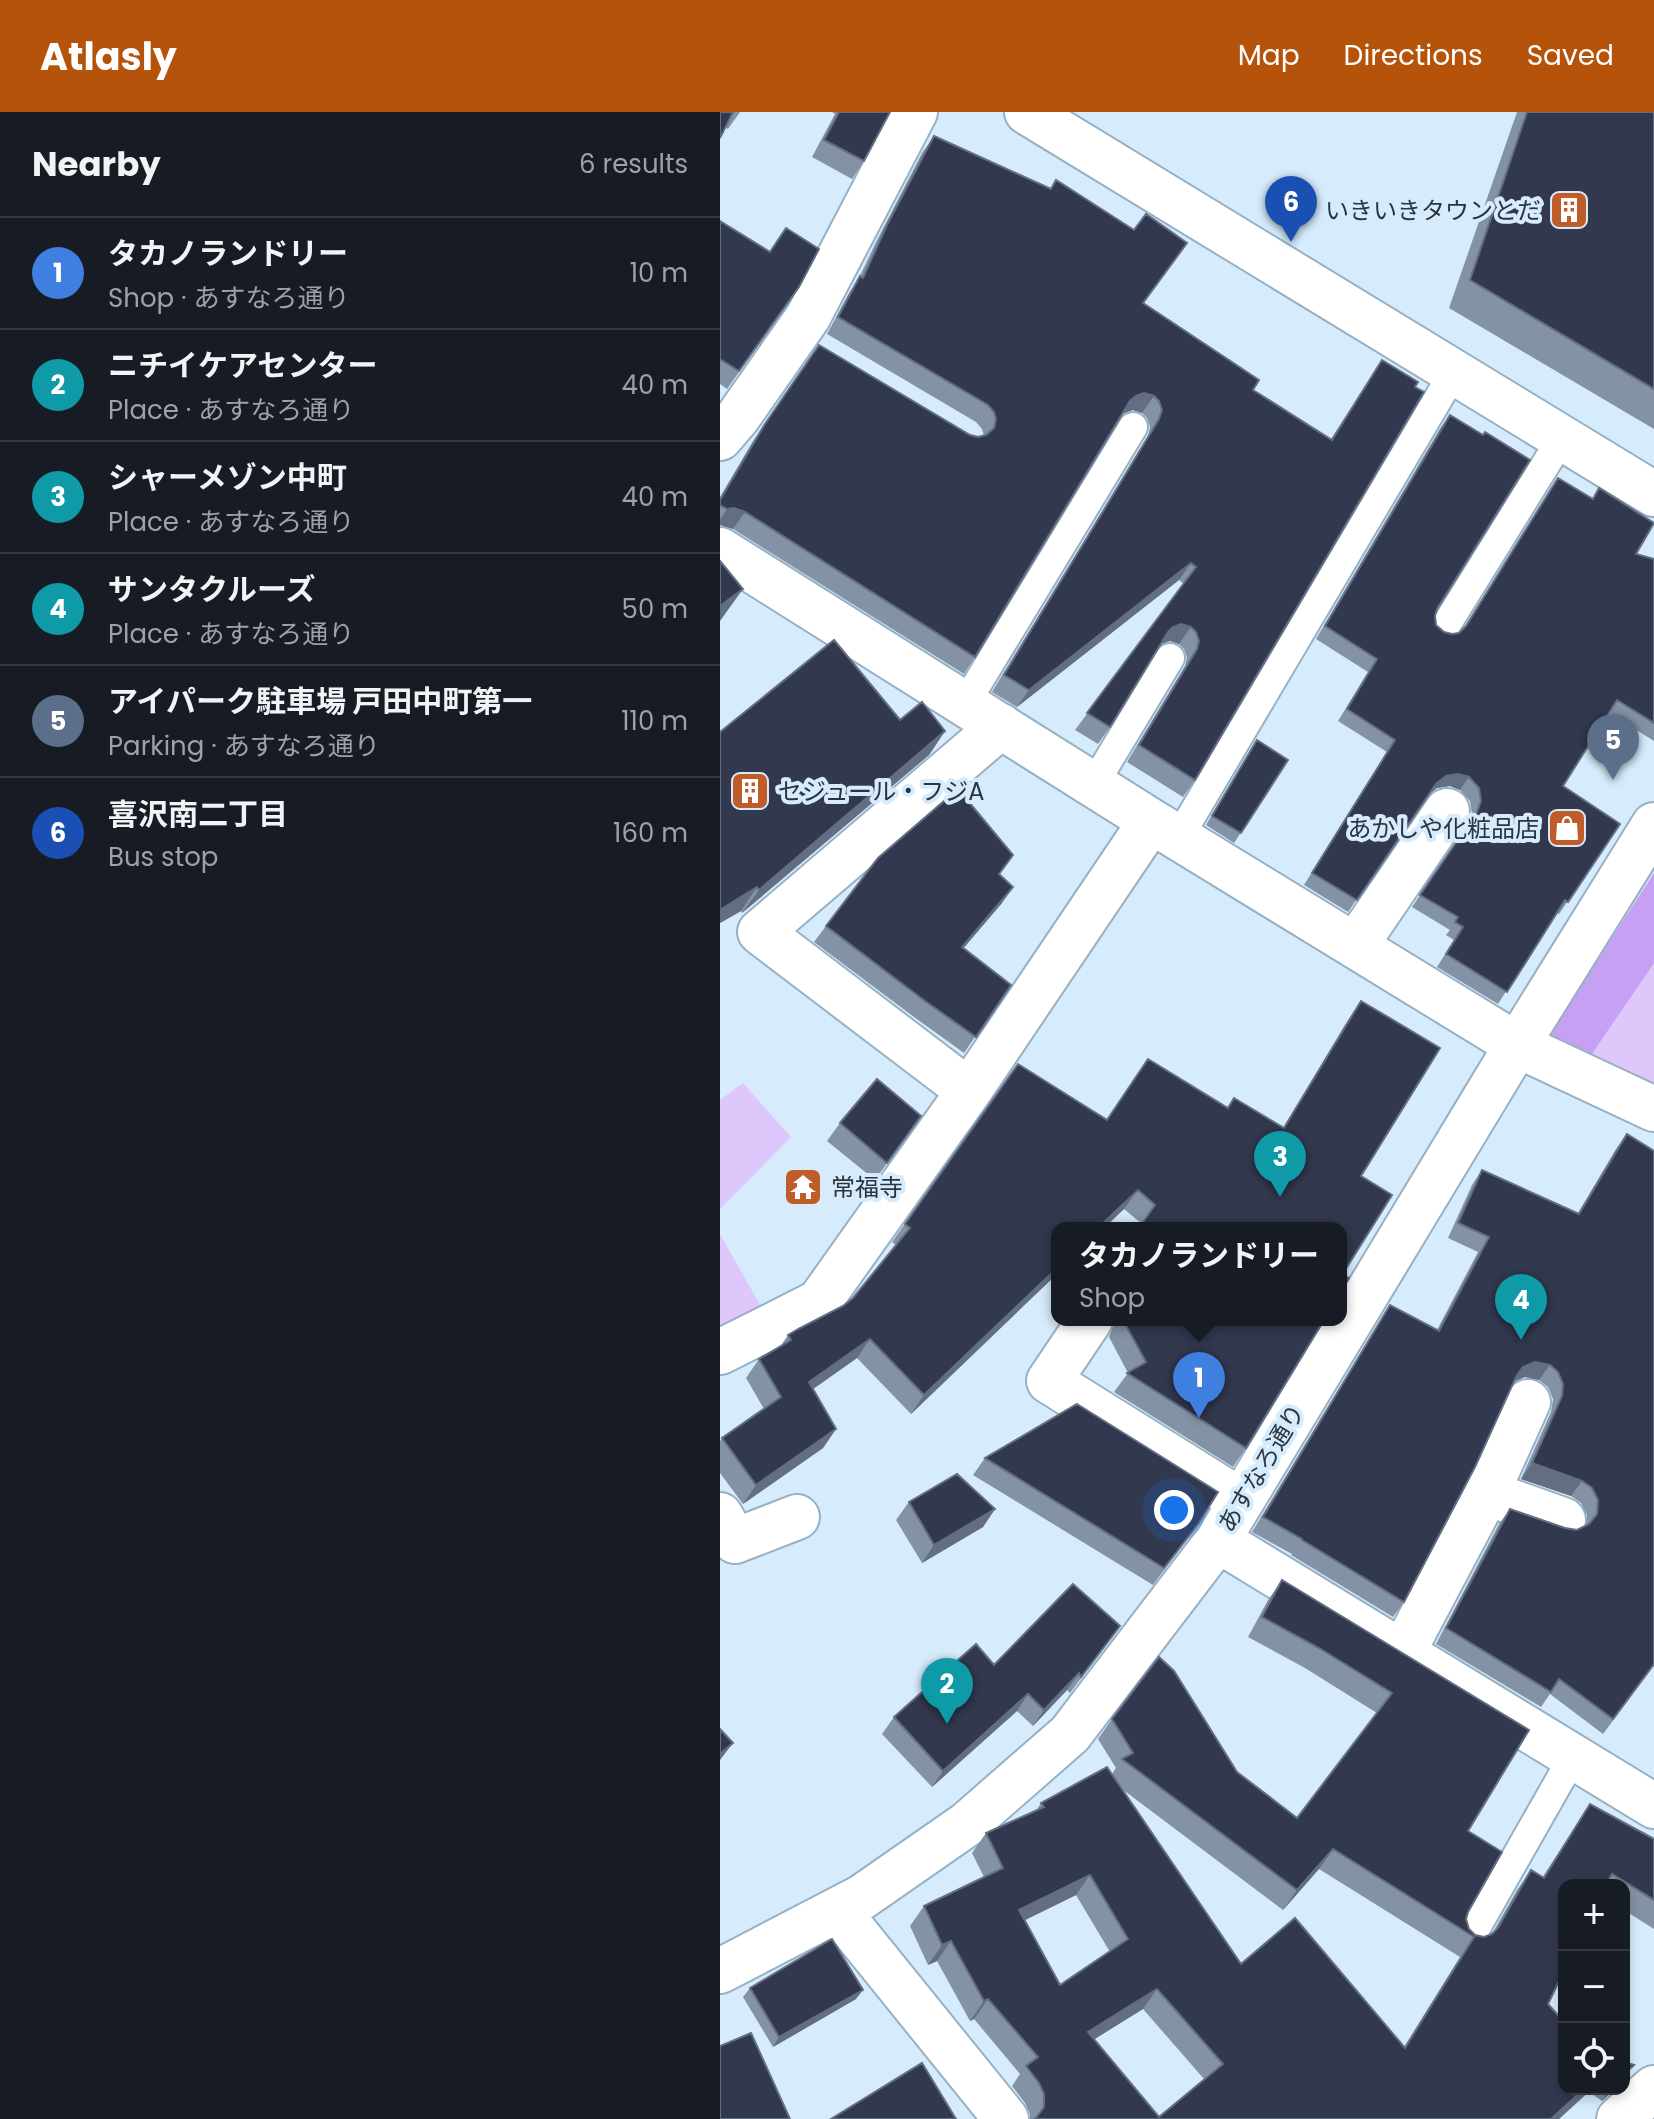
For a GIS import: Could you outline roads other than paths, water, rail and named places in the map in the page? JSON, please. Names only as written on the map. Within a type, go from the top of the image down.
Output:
[{"type":"street","points":[[720,438],[808,343],[808,317],[915,112]]},
{"type":"street","points":[[1027,112],[1654,494]]},
{"type":"street","points":[[720,550],[1517,1045],[1654,1109]]},
{"type":"street","points":[[969,1091],[760,932],[983,715]]},
{"type":"street","points":[[1355,946],[1447,811]]},
{"type":"street","name":"あすなろ通り","points":[[1347,1326],[1654,825]]},
{"type":"street","points":[[720,1352],[819,1302],[969,1091],[1165,829]]},
{"type":"street","points":[[1086,1326],[1049,1381],[1241,1501]]},
{"type":"street","name":"あすなろ通り","points":[[720,1971],[862,1897],[967,1824],[1070,1734],[1218,1540],[1347,1326]]},
{"type":"street","points":[[1403,1652],[1487,1493],[1528,1402]]},
{"type":"street","points":[[1487,1493],[1563,1520]]},
{"type":"street","points":[[720,1515],[735,1541],[797,1517]]},
{"type":"street","points":[[1218,1540],[1654,1806]]},
{"type":"street","points":[[838,1911],[1006,2119]]},
{"type":"street","points":[[1619,2119],[1654,2088]]},
{"type":"lane","points":[[1165,829],[1454,372]]},
{"type":"lane","points":[[983,715],[1133,427]]},
{"type":"lane","points":[[1443,630],[1562,438]]},
{"type":"lane","points":[[1094,784],[1170,658]]},
{"type":"lane","points":[[1469,1940],[1573,1757]]},
{"type":"place","name":"いきいきタウンとだ","points":[[1569,210]]},
{"type":"place","name":"喜沢南二丁目","points":[[1291,242]]},
{"type":"place","name":"アイパーク駐車場 戸田中町第一","points":[[1613,780]]},
{"type":"place","name":"セジュール・フジA","points":[[750,791]]},
{"type":"place","name":"あかしや化粧品店","points":[[1567,828]]},
{"type":"place","name":"常福寺","points":[[803,1187]]},
{"type":"place","name":"シャーメゾン中町","points":[[1280,1197]]},
{"type":"place","name":"サンタクルーズ","points":[[1521,1340]]},
{"type":"place","name":"タカノランドリー","points":[[1199,1418]]},
{"type":"place","name":"ニチイケアセンター","points":[[947,1724]]}]
